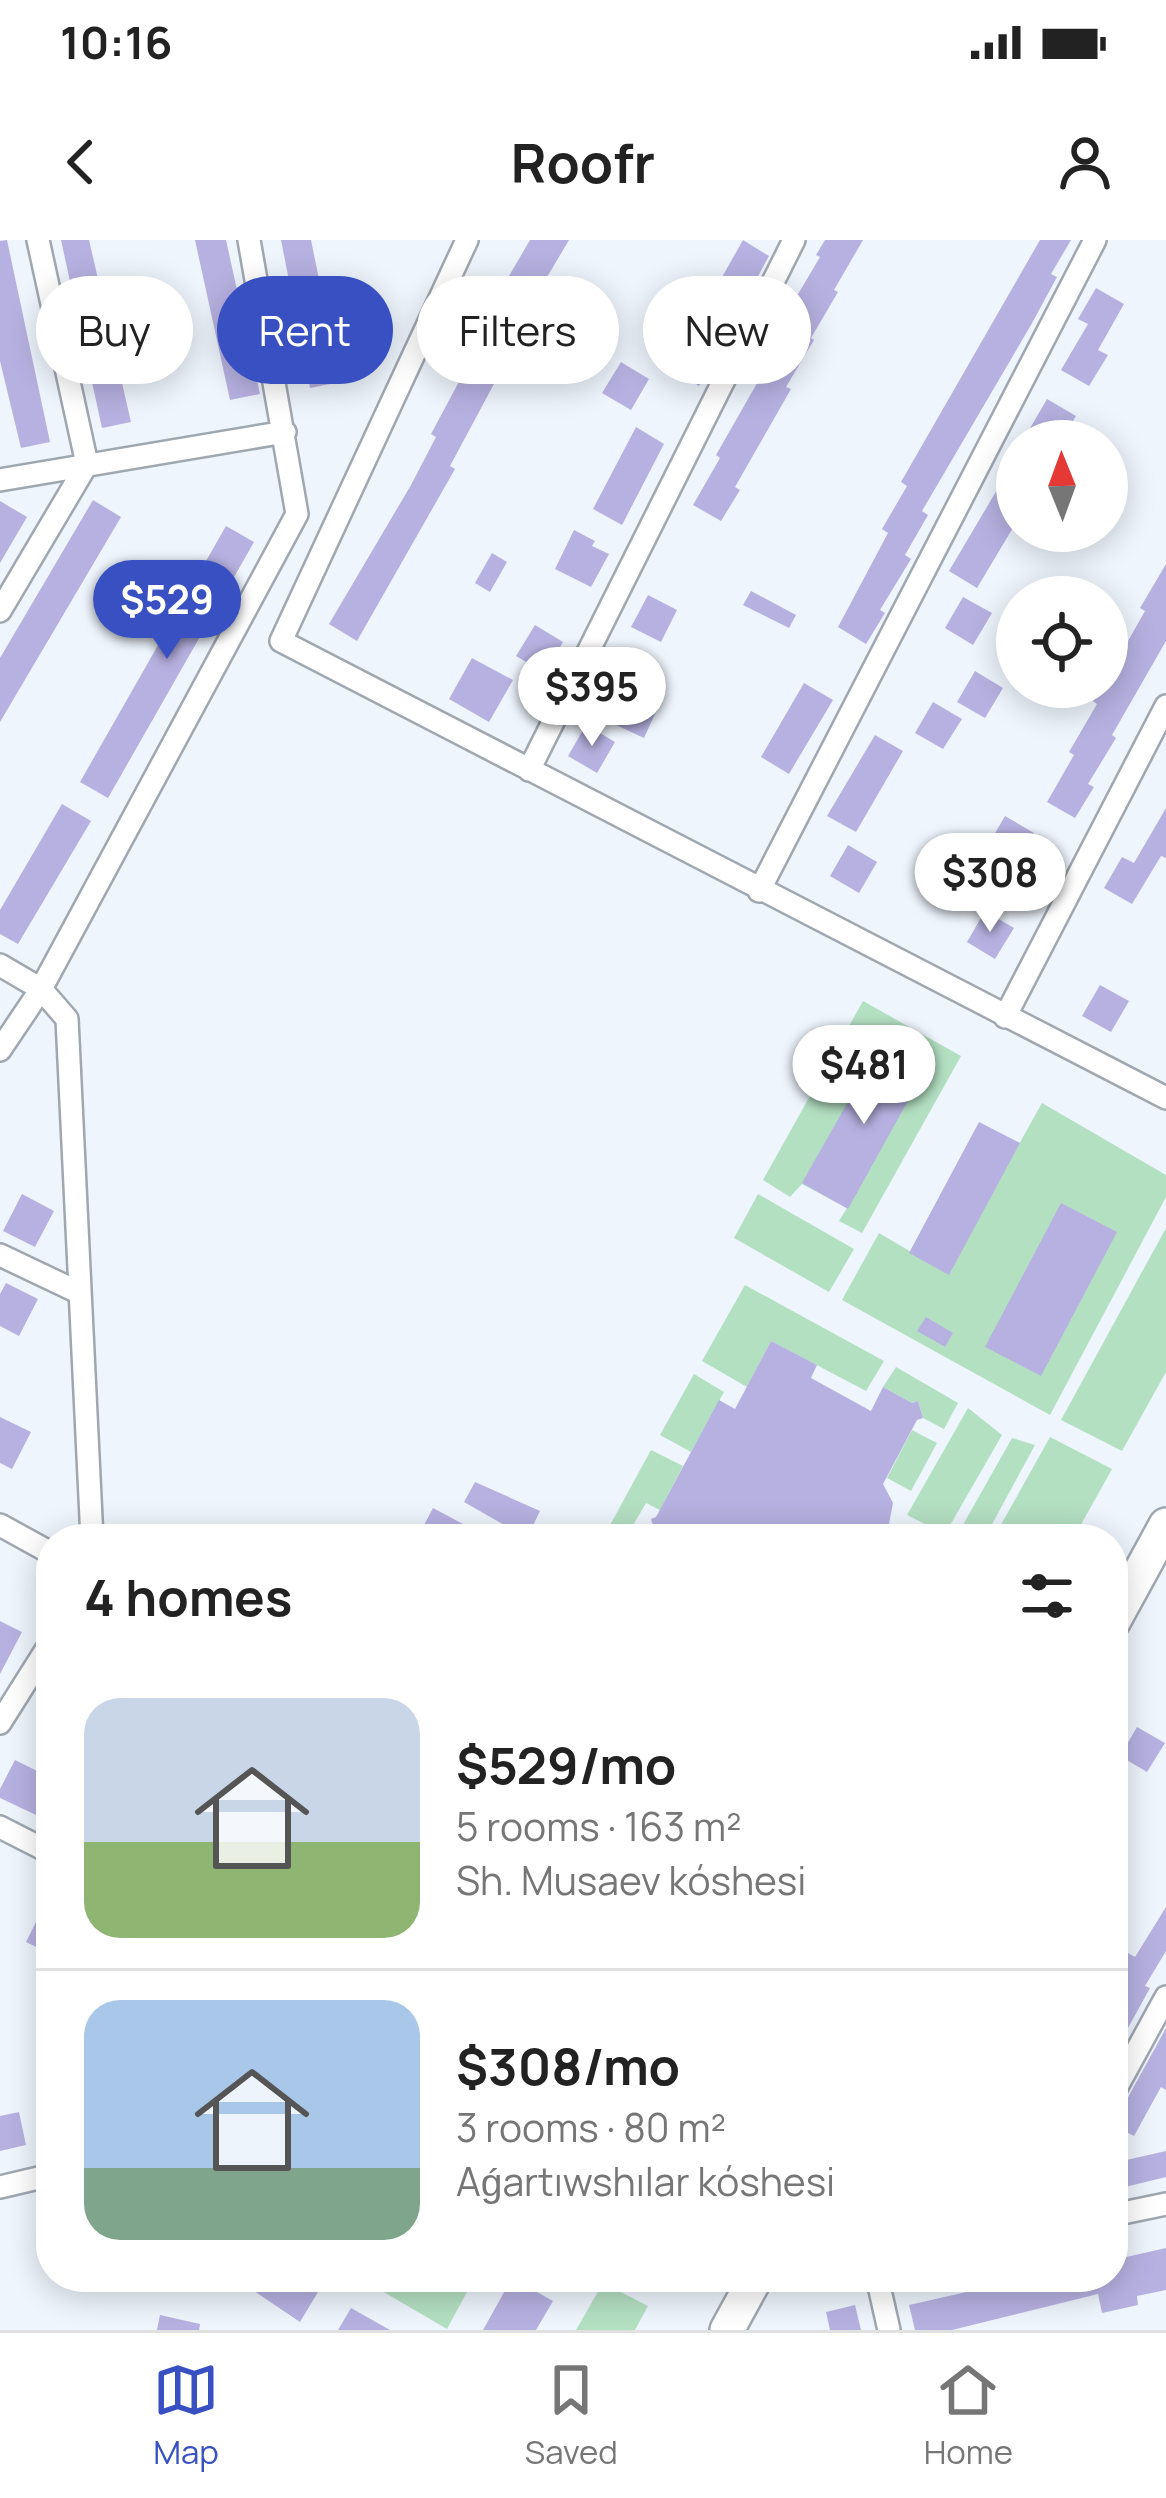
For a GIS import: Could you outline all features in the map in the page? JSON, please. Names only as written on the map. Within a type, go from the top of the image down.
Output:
[{"type":"main road","points":[[1128,1595],[1166,1525]]},
{"type":"main road","points":[[727,2330],[748,2292]]},
{"type":"street","points":[[0,611],[87,464],[38,240]]},
{"type":"street","points":[[0,1050],[41,989],[297,514],[249,240]]},
{"type":"street","points":[[467,240],[281,641],[1166,1098]]},
{"type":"street","points":[[529,770],[794,240]]},
{"type":"street","points":[[759,891],[1095,240]]},
{"type":"street","points":[[0,480],[285,432]]},
{"type":"street","points":[[1005,1017],[1166,706]]},
{"type":"street","points":[[0,964],[41,989],[67,1018],[91,1524]]},
{"type":"street","points":[[0,1255],[80,1293]]},
{"type":"street","points":[[0,1525],[36,1545]]},
{"type":"street","points":[[0,1723],[36,1666]]},
{"type":"street","points":[[0,1827],[36,1845]]},
{"type":"street","points":[[1128,2067],[1166,1997]]},
{"type":"street","points":[[0,2186],[36,2179]]},
{"type":"street","points":[[1128,2212],[1166,2204]]},
{"type":"street","points":[[881,2292],[889,2330]]},
{"type":"green space","points":[[863,1001],[961,1056],[862,1233],[839,1221],[847,1208],[802,1184],[790,1197],[763,1180]]},
{"type":"green space","points":[[1042,1103],[1166,1175],[1166,1197],[1050,1415],[842,1300],[879,1233],[947,1273]]},
{"type":"green space","points":[[758,1194],[854,1249],[829,1292],[734,1238]]},
{"type":"green space","points":[[1166,1228],[1166,1372],[1122,1451],[1061,1420]]},
{"type":"green space","points":[[745,1285],[884,1361],[866,1391],[771,1341],[747,1387],[702,1361]]},
{"type":"green space","points":[[896,1367],[958,1403],[944,1429],[923,1418],[918,1401],[912,1403],[883,1387]]},
{"type":"green space","points":[[694,1374],[724,1392],[691,1452],[660,1435]]},
{"type":"green space","points":[[968,1408],[1002,1435],[951,1524],[925,1524],[907,1515]]},
{"type":"green space","points":[[912,1430],[937,1443],[911,1491],[887,1478]]},
{"type":"green space","points":[[1050,1437],[1112,1469],[1081,1524],[1001,1524]]},
{"type":"green space","points":[[1012,1438],[1035,1445],[992,1524],[963,1524]]},
{"type":"green space","points":[[651,1450],[683,1466],[660,1510],[646,1503],[634,1524],[611,1524]]},
{"type":"green space","points":[[384,2292],[467,2292],[447,2329]]},
{"type":"green space","points":[[598,2292],[621,2292],[648,2306],[635,2330],[576,2330]]},
{"type":"building","points":[[7,240],[50,442],[21,448],[0,361],[0,241]]},
{"type":"building","points":[[61,240],[89,240],[97,276],[69,276]]},
{"type":"building","points":[[195,240],[226,240],[234,276],[217,276],[217,341]]},
{"type":"building","points":[[281,240],[311,240],[318,276],[288,276]]},
{"type":"building","points":[[530,240],[569,240],[548,276],[509,276]]},
{"type":"building","points":[[743,240],[769,256],[758,276],[723,276]]},
{"type":"building","points":[[825,240],[863,240],[811,338],[809,276],[820,257],[816,255]]},
{"type":"building","points":[[1040,240],[1071,240],[1051,274],[1057,277],[1031,325],[922,511],[928,515],[905,555],[911,559],[866,644],[838,627],[888,533],[882,529],[907,486],[901,482]]},
{"type":"building","points":[[1096,288],[1124,304],[1098,350],[1108,355],[1089,386],[1061,370],[1088,324],[1078,319]]},
{"type":"building","points":[[621,362],[643,375],[646,384],[631,410],[602,393],[608,384],[619,384]]},
{"type":"building","points":[[92,384],[122,384],[131,422],[102,428]]},
{"type":"building","points":[[226,384],[258,384],[260,394],[230,400]]},
{"type":"building","points":[[458,384],[494,384],[450,466],[455,469],[357,641],[329,624],[411,485],[436,437],[431,434]]},
{"type":"building","points":[[757,384],[788,384],[791,389],[721,521],[693,505],[720,458],[716,455]]},
{"type":"building","points":[[1047,399],[1076,416],[1074,420],[1035,420]]},
{"type":"building","points":[[636,427],[664,444],[622,525],[593,509]]},
{"type":"building","points":[[996,492],[998,552],[977,588],[949,571]]},
{"type":"building","points":[[93,500],[121,517],[0,722],[0,658]]},
{"type":"building","points":[[0,501],[27,517],[0,563]]},
{"type":"building","points":[[226,526],[254,542],[108,798],[80,782]]},
{"type":"building","points":[[574,530],[609,554],[591,587],[555,569]]},
{"type":"building","points":[[492,553],[507,562],[490,592],[475,583]]},
{"type":"building","points":[[1166,564],[1166,641],[1128,707],[1128,641],[1145,611],[1140,608]]},
{"type":"building","points":[[751,591],[796,615],[789,628],[743,605]]},
{"type":"building","points":[[648,595],[677,610],[661,642],[631,627]]},
{"type":"building","points":[[963,597],[992,613],[973,645],[945,628]]},
{"type":"building","points":[[535,625],[563,642],[545,673],[516,656]]},
{"type":"building","points":[[472,658],[513,680],[489,722],[449,699]]},
{"type":"building","points":[[975,671],[996,684],[996,700],[985,718],[957,702]]},
{"type":"building","points":[[804,683],[833,700],[789,774],[761,757]]},
{"type":"building","points":[[629,691],[659,705],[644,738],[614,724]]},
{"type":"building","points":[[933,702],[962,719],[943,749],[915,733]]},
{"type":"building","points":[[1095,708],[1128,708],[1112,735],[1116,738],[1088,784],[1094,787],[1075,818],[1047,802],[1074,755],[1069,752]]},
{"type":"building","points":[[586,725],[615,742],[597,773],[568,756]]},
{"type":"building","points":[[875,735],[903,751],[856,832],[827,816]]},
{"type":"building","points":[[62,804],[91,821],[18,944],[0,934],[0,910]]},
{"type":"building","points":[[1166,808],[1166,858],[1161,856],[1132,904],[1104,888],[1122,857],[1134,863]]},
{"type":"building","points":[[1005,816],[1034,833],[1012,870],[1018,874],[1000,905],[972,889],[994,851],[987,847]]},
{"type":"building","points":[[848,845],[877,862],[859,893],[830,876]]},
{"type":"building","points":[[985,911],[1014,928],[995,959],[967,942]]},
{"type":"building","points":[[1100,985],[1129,1001],[1111,1032],[1082,1016]]},
{"type":"building","points":[[880,1045],[925,1070],[848,1209],[802,1183]]},
{"type":"building","points":[[979,1122],[1020,1143],[949,1275],[909,1253]]},
{"type":"building","points":[[22,1194],[54,1211],[35,1247],[3,1231]]},
{"type":"building","points":[[1061,1203],[1117,1232],[1041,1376],[985,1347]]},
{"type":"building","points":[[6,1283],[38,1299],[19,1336],[0,1326],[0,1294]]},
{"type":"building","points":[[926,1317],[953,1333],[945,1347],[917,1331]]},
{"type":"building","points":[[771,1341],[817,1365],[811,1378],[871,1411],[883,1387],[912,1403],[918,1401],[923,1418],[917,1420],[883,1484],[893,1503],[889,1524],[653,1524],[651,1519],[719,1400],[735,1409]]},
{"type":"building","points":[[0,1417],[31,1432],[12,1469],[0,1463]]},
{"type":"building","points":[[475,1482],[540,1511],[534,1524],[502,1524],[464,1502]]},
{"type":"building","points":[[433,1508],[463,1524],[425,1524]]},
{"type":"building","points":[[0,1621],[22,1632],[0,1674]]},
{"type":"building","points":[[1137,1727],[1165,1743],[1147,1772],[1128,1761],[1128,1742]]},
{"type":"building","points":[[15,1760],[36,1770],[36,1815],[0,1798]]},
{"type":"building","points":[[1166,1907],[1166,1951],[1128,2028],[1128,1953],[1135,1957]]},
{"type":"building","points":[[36,1922],[36,1947],[26,1942]]},
{"type":"building","points":[[1166,2028],[1166,2090],[1161,2087],[1134,2136],[1128,2133],[1128,2097]]},
{"type":"building","points":[[19,2112],[26,2145],[0,2151],[0,2116]]},
{"type":"building","points":[[1166,2151],[1166,2177],[1128,2186],[1128,2160]]},
{"type":"building","points":[[1166,2248],[1166,2290],[1137,2296],[1138,2305],[1102,2313],[1098,2294],[952,2330],[915,2330],[909,2305],[967,2292],[1128,2292],[1128,2257]]},
{"type":"building","points":[[255,2292],[318,2292],[300,2322]]},
{"type":"building","points":[[504,2292],[537,2292],[553,2301],[536,2330],[483,2330]]},
{"type":"building","points":[[855,2305],[861,2330],[830,2330],[826,2312]]},
{"type":"building","points":[[351,2308],[390,2330],[338,2330]]},
{"type":"building","points":[[160,2315],[200,2324],[199,2330],[157,2330]]}]
